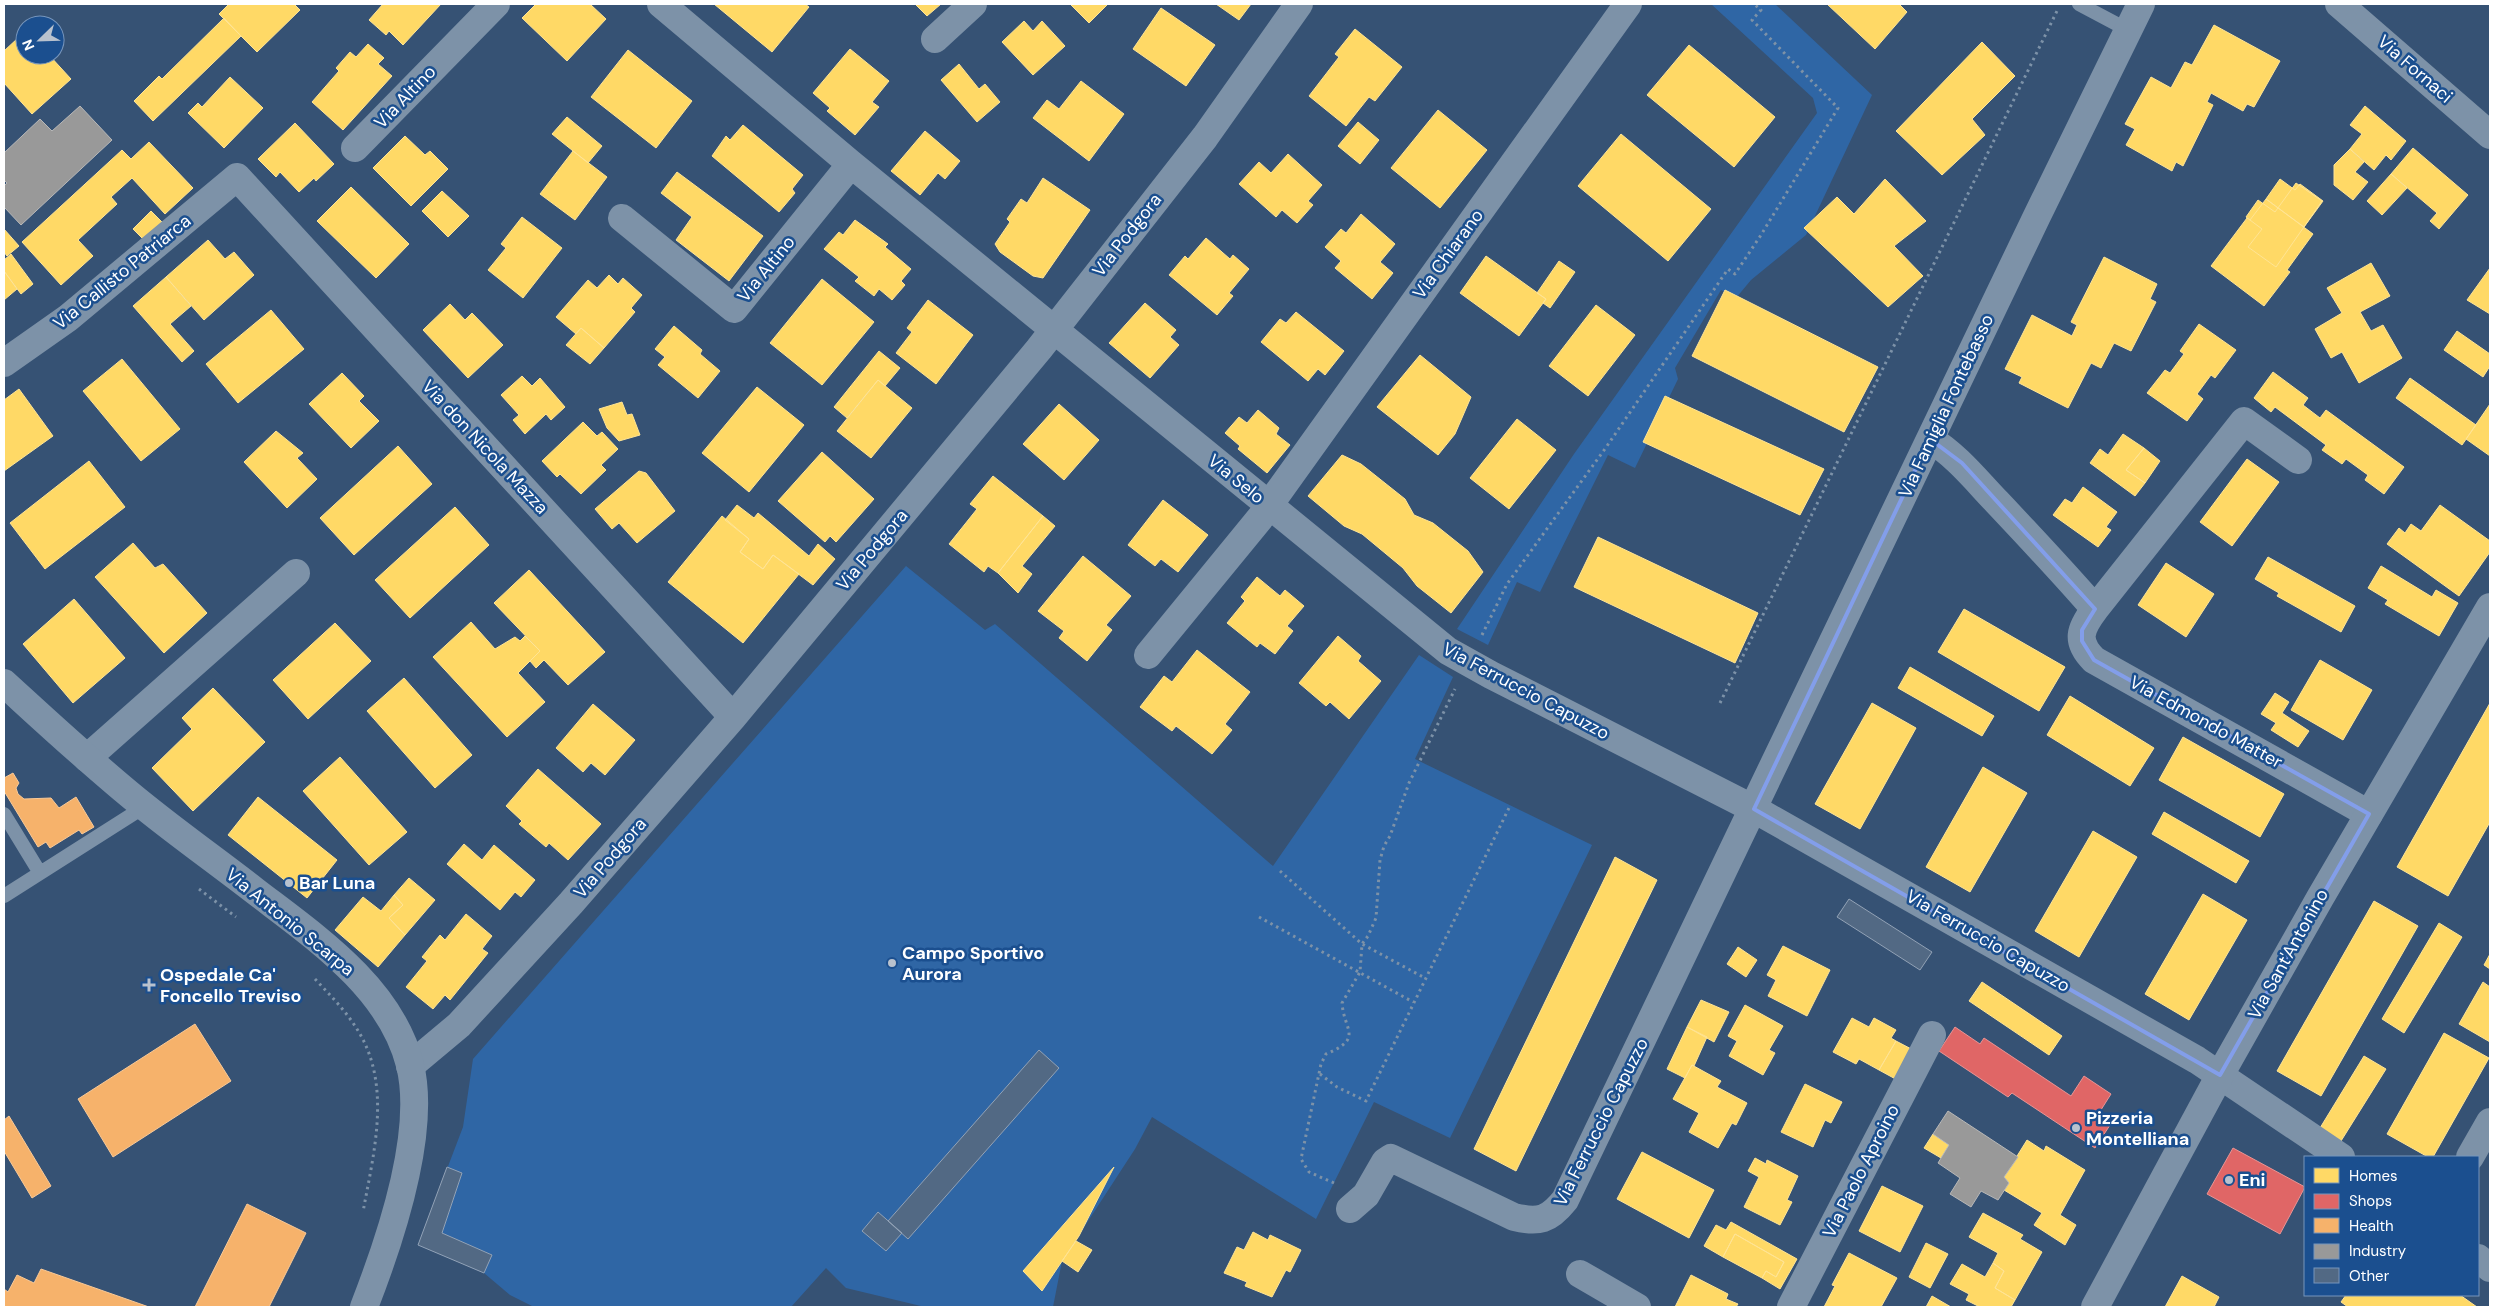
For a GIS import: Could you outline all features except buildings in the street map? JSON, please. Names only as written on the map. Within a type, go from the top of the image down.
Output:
[{"type":"street","name":"Via Altino","points":[[356,148],[496,4]]},
{"type":"street","points":[[661,4],[851,164],[1053,329]]},
{"type":"street","points":[[935,39],[973,4]]},
{"type":"street","name":"Via Podgora","points":[[410,1066],[459,1025],[570,903],[733,717],[1053,329],[1205,137],[1299,4]]},
{"type":"street","name":"Via Chiarano","points":[[1270,506],[1628,4]]},
{"type":"street","name":"Via Famiglia Fontebasso","points":[[1754,809],[2141,4]]},
{"type":"street","name":"Via Fornaci","points":[[2339,4],[2490,135]]},
{"type":"street","name":"Via Altino","points":[[622,218],[734,309],[851,164]]},
{"type":"street","name":"Via Callisto Patriarca","points":[[4,363],[68,318],[237,176]]},
{"type":"street","name":"Via don Nicola Mazza","points":[[237,176],[733,717]]},
{"type":"street","name":"Via Selo","points":[[1053,329],[1270,506],[1148,655]]},
{"type":"street","name":"Via Edmondo Matter","points":[[2298,460],[2244,422],[2095,609],[2082,630],[2082,641],[2086,652],[2094,660],[2369,814]]},
{"type":"street","points":[[1930,440],[1946,449],[1962,463],[2026,530],[2095,609]]},
{"type":"street","name":"Via Ferruccio Capuzzo","points":[[1270,506],[1448,651],[1490,675],[1754,809],[2220,1075],[2340,1156]]},
{"type":"street","points":[[87,758],[296,573]]},
{"type":"street","name":"Via Sant'Antonino","points":[[2095,1307],[2220,1075],[2490,606]]},
{"type":"street","name":"Via Antonio Scarpa","points":[[4,683],[87,758],[144,806],[305,929],[355,975],[385,1010],[404,1048],[410,1066],[414,1109],[409,1151],[387,1243],[364,1307]]},
{"type":"street","name":"Via Ferruccio Capuzzo","points":[[1350,1209],[1366,1195],[1384,1162],[1391,1158],[1514,1217],[1527,1220],[1542,1220],[1555,1213],[1565,1200],[1754,809]]},
{"type":"street","name":"Via Paolo Aproino","points":[[1791,1307],[1932,1034]]},
{"type":"street","points":[[2471,1156],[2490,1122]]},
{"type":"street","points":[[2479,1259],[2490,1268]]},
{"type":"street","points":[[1580,1274],[1636,1307]]},
{"type":"lane","points":[[2079,4],[2128,30]]},
{"type":"lane","points":[[4,896],[144,806]]},
{"type":"lane","points":[[4,814],[40,873]]},
{"type":"path","points":[[1481,638],[1507,584],[1607,446],[1728,269],[1735,274],[1761,235],[1838,108],[1752,20],[1761,10],[1754,4]]},
{"type":"path","points":[[1720,703],[2060,4]]},
{"type":"path","points":[[1334,1183],[1310,1172],[1301,1159],[1323,1058],[1326,1054],[1340,1049],[1348,1038],[1350,1031],[1342,1003],[1360,972],[1362,944],[1376,918],[1380,860],[1384,846],[1390,836],[1409,783],[1456,686]]},
{"type":"path","points":[[1320,1074],[1337,1087],[1366,1101],[1424,978],[1509,808]]},
{"type":"path","points":[[1280,871],[1362,944],[1424,978]]},
{"type":"path","points":[[193,884],[240,920]]},
{"type":"path","points":[[1259,917],[1413,1002]]},
{"type":"path","points":[[310,975],[356,1026],[370,1055],[378,1082],[376,1132],[363,1216]]},
{"type":"highlighted area","points":[[1930,439],[1962,463],[2095,609],[2082,630],[2082,641],[2094,660],[2369,814],[2220,1075],[1754,809]]},
{"type":"shaded area","points":[[1711,4],[1775,4],[1872,95],[1806,235],[1751,280],[1736,298],[1721,290],[1675,368],[1678,379],[1635,468],[1608,455],[1540,592],[1517,582],[1488,645],[1457,629],[1574,454],[1817,113],[1813,98]]},
{"type":"shaded area","name":"Campo Sportivo Aurora","points":[[906,566],[985,630],[995,624],[1273,866],[1419,655],[1453,677],[1415,759],[1592,845],[1450,1138],[1374,1102],[1316,1219],[1152,1117],[1135,1149],[1062,1261],[1053,1307],[925,1307],[846,1288],[826,1268],[791,1307],[534,1307],[510,1295],[484,1273],[418,1245],[463,1127],[473,1059]]},
{"type":"place","name":"Bar Luna","points":[[289,883]]},
{"type":"place","name":"Campo Sportivo Aurora","points":[[892,963]]},
{"type":"place","name":"Ospedale Ca' Foncello Treviso","points":[[149,985]]},
{"type":"place","name":"Pizzeria Montelliana","points":[[2076,1128]]},
{"type":"place","name":"Eni","points":[[2229,1180]]}]
